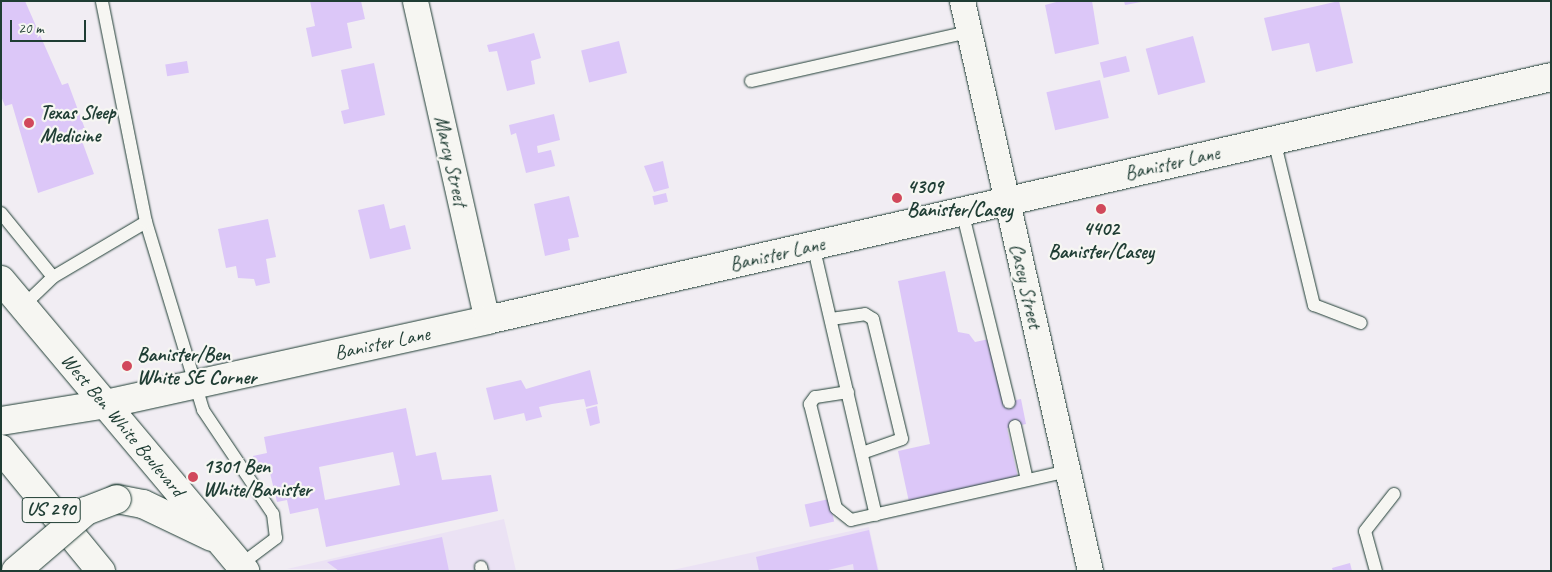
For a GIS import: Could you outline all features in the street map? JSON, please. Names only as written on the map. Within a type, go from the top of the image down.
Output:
[{"type":"main road","name":"Banister Lane","points":[[1,421],[106,404],[487,320],[1551,77]]},
{"type":"main road","name":"West Ben White Boulevard","points":[[1,280],[243,568]]},
{"type":"main road","name":"US 290","points":[[1,449],[101,571]]},
{"type":"main road","points":[[16,571],[86,511],[118,499],[143,504],[220,541]]},
{"type":"street","name":"Marcy Street","points":[[415,1],[487,320]]},
{"type":"street","name":"Casey Street","points":[[962,1],[1090,571]]},
{"type":"lane","points":[[102,1],[146,222],[198,384],[203,410],[273,514],[278,534],[243,568]]},
{"type":"lane","points":[[751,81],[969,32]]},
{"type":"lane","points":[[1274,140],[1314,305],[1361,323]]},
{"type":"lane","points":[[962,211],[1009,402]]},
{"type":"lane","points":[[1,213],[53,278]]},
{"type":"lane","points":[[22,306],[53,278],[146,222]]},
{"type":"lane","points":[[813,246],[876,515]]},
{"type":"lane","points":[[830,319],[865,314],[873,319],[900,430],[902,439],[896,444],[862,453]]},
{"type":"lane","points":[[848,392],[815,397],[810,404],[836,508],[851,520],[1068,471]]},
{"type":"lane","points":[[1016,426],[1027,480]]},
{"type":"lane","points":[[1376,571],[1365,531],[1394,494]]},
{"type":"shaded area","points":[[504,519],[516,571],[287,569]]},
{"type":"shaded area","points":[[869,527],[879,571],[668,571]]},
{"type":"building","points":[[1,1],[25,1],[62,85],[68,83],[85,129],[78,130],[94,174],[38,193],[12,104],[5,106],[1,96]]},
{"type":"building","points":[[310,1],[361,1],[365,19],[347,23],[352,48],[312,57],[306,28],[315,26]]},
{"type":"building","points":[[1060,1],[1092,1],[1099,44],[1055,54],[1045,5]]},
{"type":"building","points":[[1124,1],[1141,1],[1141,2],[1125,5]]},
{"type":"building","points":[[1339,1],[1353,63],[1316,72],[1309,43],[1272,51],[1264,18]]},
{"type":"building","points":[[534,33],[541,58],[531,61],[535,84],[507,91],[497,51],[489,52],[487,45]]},
{"type":"building","points":[[1193,36],[1205,82],[1158,95],[1146,49]]},
{"type":"building","points":[[619,41],[627,73],[589,82],[581,50]]},
{"type":"building","points":[[1126,56],[1130,72],[1104,78],[1100,63]]},
{"type":"building","points":[[187,61],[189,73],[167,76],[165,64]]},
{"type":"building","points":[[374,63],[385,115],[344,124],[341,111],[349,109],[341,70]]},
{"type":"building","points":[[1100,80],[1109,118],[1055,130],[1046,92]]},
{"type":"building","points":[[554,114],[560,140],[537,146],[538,153],[551,150],[555,166],[526,173],[516,133],[511,135],[509,125]]},
{"type":"building","points":[[663,161],[669,188],[654,192],[644,166]]},
{"type":"building","points":[[666,193],[668,202],[654,205],[652,196]]},
{"type":"building","points":[[569,196],[579,237],[568,239],[570,250],[545,256],[534,204]]},
{"type":"building","points":[[384,204],[390,229],[405,225],[411,249],[370,259],[358,210]]},
{"type":"building","points":[[268,219],[276,257],[266,259],[270,283],[256,286],[254,279],[238,278],[236,266],[226,268],[218,229]]},
{"type":"building","points":[[945,271],[958,332],[969,334],[975,342],[989,339],[1003,403],[1021,399],[1026,424],[1007,428],[1018,478],[909,502],[898,451],[930,444],[898,281]]},
{"type":"building","points":[[590,370],[598,404],[586,407],[584,399],[539,407],[542,417],[526,421],[524,413],[494,420],[486,388],[521,380],[526,389]]},
{"type":"building","points":[[597,406],[600,423],[590,426],[586,409]]},
{"type":"building","points":[[406,408],[416,456],[436,452],[442,480],[491,475],[498,511],[326,547],[318,508],[290,514],[287,500],[277,502],[269,469],[256,472],[253,456],[267,453],[264,437]],"holes":[[[393,452],[400,485],[325,500],[319,467]]]},
{"type":"building","points":[[829,499],[834,521],[810,527],[805,505]]},
{"type":"building","points":[[869,530],[878,571],[854,571],[853,564],[824,571],[759,571],[756,557]]},
{"type":"building","points":[[442,537],[449,571],[339,571],[327,562]]},
{"type":"building","points":[[1350,563],[1352,571],[1333,571],[1332,568]]},
{"type":"place","name":"Texas Sleep Medicine","points":[[29,123]]},
{"type":"place","name":"4309 Banister/Casey","points":[[897,198]]},
{"type":"place","name":"4402 Banister/Casey","points":[[1101,209]]},
{"type":"place","name":"Banister/Ben White SE Corner","points":[[127,366]]},
{"type":"place","name":"1301 Ben White/Banister","points":[[193,477]]}]
